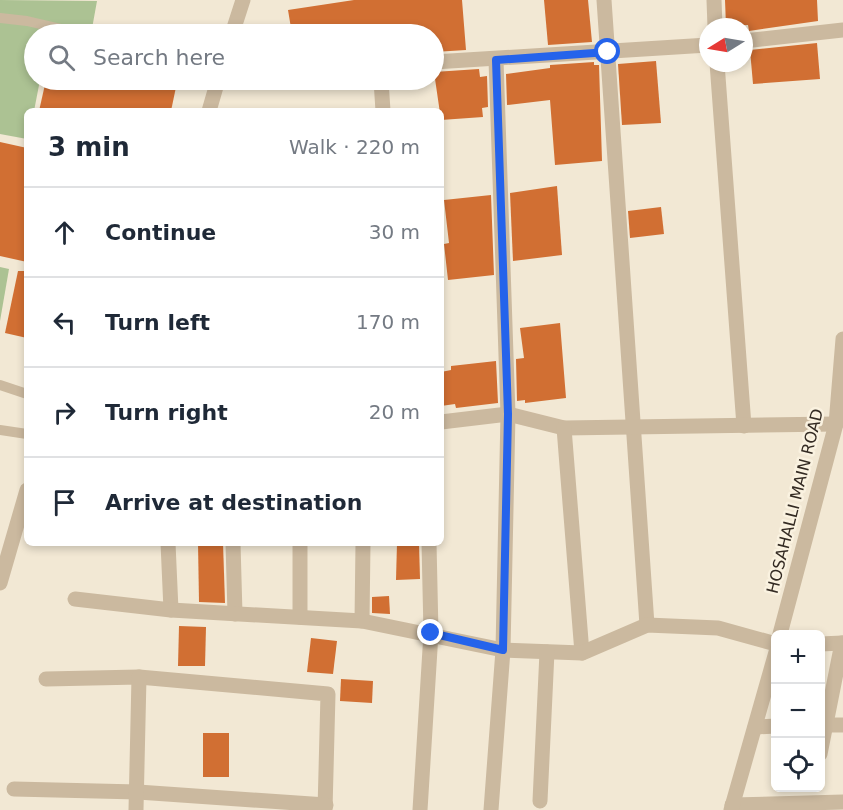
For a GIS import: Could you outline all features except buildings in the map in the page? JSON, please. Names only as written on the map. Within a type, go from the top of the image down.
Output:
[{"type":"street","points":[[235,24],[243,0]]},
{"type":"street","points":[[604,0],[647,625]]},
{"type":"street","points":[[714,0],[715,18]]},
{"type":"street","points":[[753,40],[843,30]]},
{"type":"street","points":[[444,62],[699,46]]},
{"type":"street","points":[[491,810],[503,650],[508,414],[496,60]]},
{"type":"street","points":[[718,72],[744,426]]},
{"type":"street","points":[[210,108],[215,90]]},
{"type":"street","points":[[382,90],[383,108]]},
{"type":"street","name":"HOSAHALLI MAIN ROAD","points":[[781,630],[836,424],[843,339]]},
{"type":"street","points":[[444,423],[508,414],[564,428],[632,429],[836,424]]},
{"type":"street","points":[[564,428],[582,653]]},
{"type":"street","points":[[0,583],[24,500]]},
{"type":"street","points":[[168,546],[171,610]]},
{"type":"street","points":[[233,546],[235,614]]},
{"type":"street","points":[[300,546],[300,617]]},
{"type":"street","points":[[362,621],[363,546]]},
{"type":"street","points":[[420,810],[431,633],[429,546]]},
{"type":"street","points":[[75,599],[171,610],[362,621],[431,633],[503,650],[582,653],[647,625],[718,628],[771,644]]},
{"type":"street","points":[[825,644],[843,643],[825,717]]},
{"type":"street","points":[[540,801],[547,652]]},
{"type":"street","points":[[771,670],[732,808],[810,807],[843,802]]},
{"type":"street","points":[[14,789],[138,792],[325,808],[328,694],[140,677],[46,679]]},
{"type":"street","points":[[136,810],[140,677]]},
{"type":"street","points":[[825,725],[843,724]]},
{"type":"street","points":[[755,727],[771,726]]},
{"type":"street","points":[[810,807],[813,792]]},
{"type":"lane","points":[[0,18],[40,24]]},
{"type":"lane","points":[[0,385],[24,393]]},
{"type":"lane","points":[[0,430],[24,434]]},
{"type":"green space","points":[[0,0],[97,1],[93,24],[24,24],[24,90],[38,90],[35,108],[24,108],[24,138],[0,134]]},
{"type":"green space","points":[[0,267],[9,269],[0,321]]},
{"type":"route","points":[[431,633],[503,650],[508,414],[496,60],[608,52]]}]
